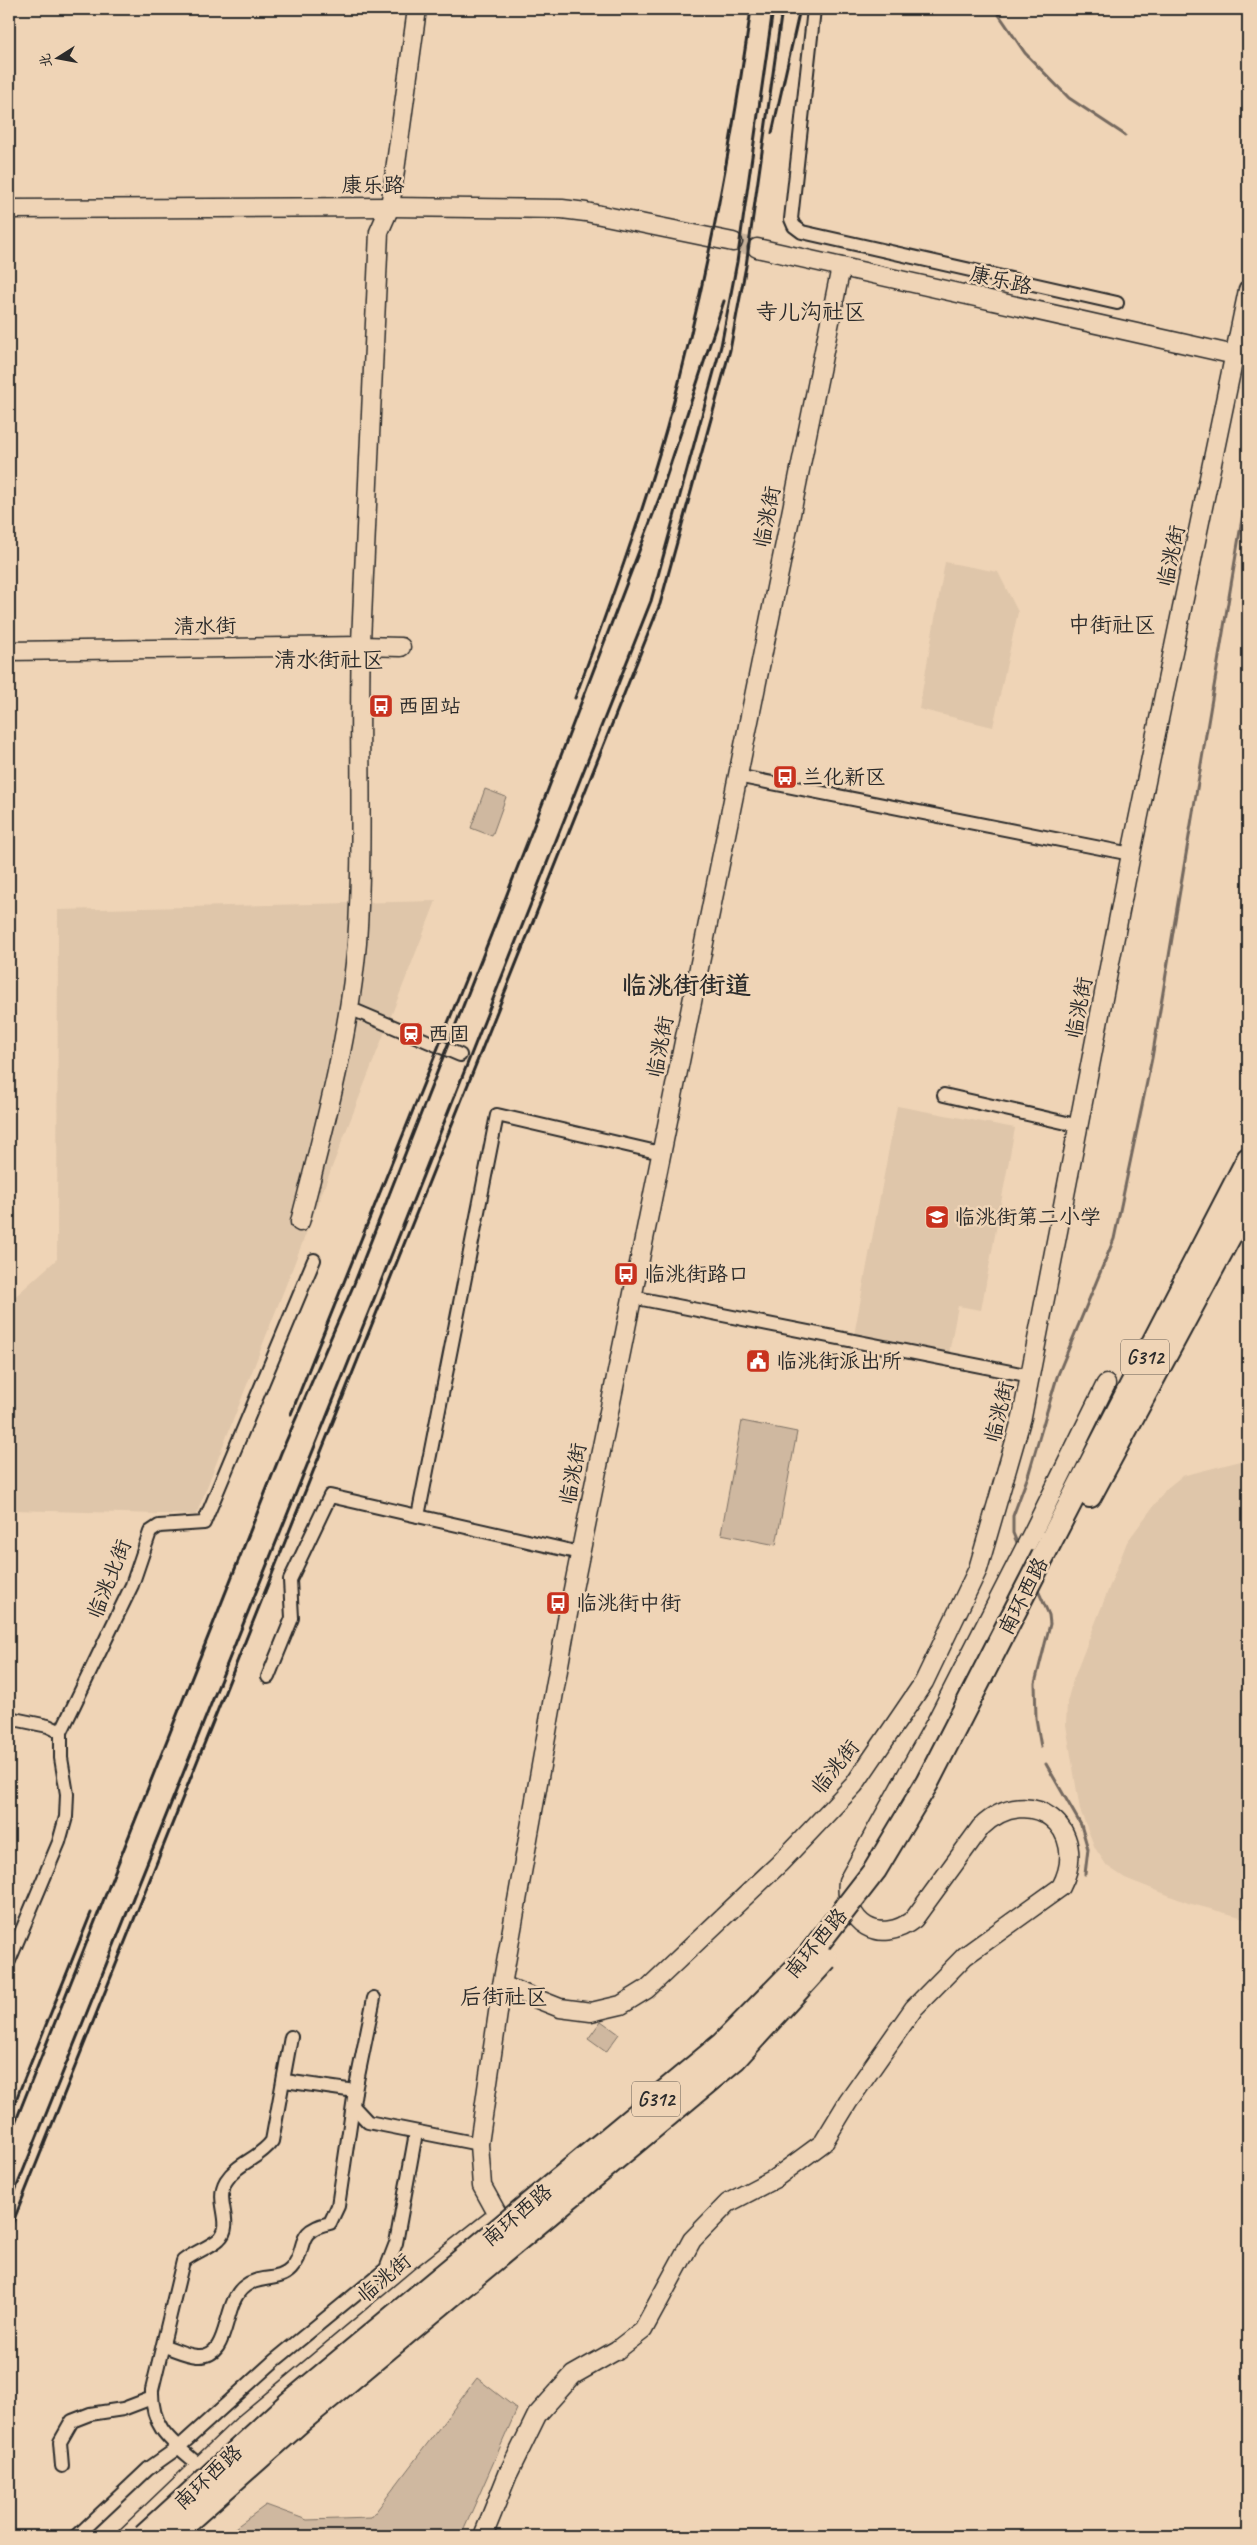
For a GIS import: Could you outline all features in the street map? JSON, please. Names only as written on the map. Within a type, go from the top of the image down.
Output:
[{"type":"highway","name":"南环西路","points":[[171,2536],[302,2420],[734,2059],[819,1967],[887,1878],[939,1792],[1048,1562],[1248,1159]]},
{"type":"highway","name":"南环西路","points":[[144,2536],[288,2404],[722,2044],[810,1954],[875,1870],[927,1782],[1248,1202]]},
{"type":"street","points":[[300,1222],[336,1086],[349,1008],[357,942],[362,833],[361,646],[379,232],[390,207],[417,9]]},
{"type":"street","points":[[814,9],[791,218],[796,228],[802,232],[1118,303]]},
{"type":"street","name":"康乐路","points":[[9,210],[390,207],[562,209],[586,212],[733,242]]},
{"type":"street","name":"康乐路","points":[[756,248],[1242,355]]},
{"type":"street","name":"临洮街","points":[[127,2536],[244,2424],[423,2274],[498,2215],[482,2186],[479,2144],[502,1985],[580,1553],[841,267]]},
{"type":"street","name":"临洮街","points":[[502,1985],[560,2008],[591,2012],[621,2005],[648,1989],[779,1864],[854,1785],[924,1682],[978,1569],[1022,1417],[1031,1376],[1131,854],[1242,355],[1248,290]]},
{"type":"street","name":"清水街","points":[[9,652],[361,646],[401,647]]},
{"type":"street","points":[[738,776],[1131,854]]},
{"type":"street","points":[[349,1008],[460,1055]]},
{"type":"street","points":[[944,1095],[1080,1126]]},
{"type":"street","points":[[418,1516],[497,1116],[661,1153]]},
{"type":"street","name":"临洮北街","points":[[9,1961],[59,1842],[66,1816],[67,1794],[61,1758],[61,1732],[132,1585],[150,1532],[159,1526],[204,1523],[314,1260]]},
{"type":"street","name":"临洮街","points":[[632,1297],[1031,1376]]},
{"type":"street","points":[[482,2536],[508,2474],[537,2415],[573,2375],[617,2350],[643,2330],[692,2240],[728,2204],[774,2179],[823,2143],[848,2102],[914,2008],[965,1956],[1061,1888],[1068,1874],[1071,1858],[1066,1836],[1051,1817],[1038,1810],[1022,1807],[1007,1809],[993,1816],[982,1827],[914,1919],[904,1927],[892,1931],[878,1931],[866,1926],[852,1913],[846,1894],[848,1881],[936,1722],[1106,1384]]},
{"type":"street","points":[[268,1677],[292,1618],[290,1580],[330,1496],[580,1553]]},
{"type":"street","points":[[9,1718],[48,1726],[61,1732]]},
{"type":"street","points":[[164,2346],[196,2356],[212,2353],[223,2340],[229,2309],[235,2296],[245,2286],[258,2279],[286,2273],[296,2262],[305,2236],[312,2230],[330,2223],[338,2206],[355,2091],[374,1998]]},
{"type":"street","points":[[200,2466],[163,2433],[155,2420],[152,2398],[183,2261],[198,2250],[214,2243],[224,2232],[226,2224],[221,2196],[225,2184],[232,2172],[264,2152],[272,2141],[285,2081],[291,2037]]},
{"type":"street","points":[[285,2081],[355,2091]]},
{"type":"street","points":[[354,2107],[368,2122],[479,2144]]},
{"type":"street","points":[[77,2536],[148,2469],[179,2447],[274,2361],[386,2269],[396,2243],[416,2133]]},
{"type":"street","points":[[498,2215],[528,2251]]},
{"type":"street","points":[[62,2466],[60,2442],[72,2421],[90,2414],[123,2409],[152,2398]]},
{"type":"shaded area","points":[[945,562],[998,572],[1018,612],[993,727],[919,709]]},
{"type":"shaded area","points":[[485,789],[506,797],[492,836],[471,828]]},
{"type":"shaded area","points":[[436,901],[196,1515],[13,1510],[9,1302],[57,1259],[58,910]]},
{"type":"shaded area","name":"临洮街第二小学","points":[[897,1106],[1015,1128],[981,1310],[958,1306],[949,1353],[854,1335]]},
{"type":"shaded area","points":[[742,1421],[797,1432],[776,1545],[721,1534]]},
{"type":"shaded area","points":[[1241,1461],[1248,1461],[1248,1919],[1188,1903],[1125,1878],[1107,1866],[1095,1848],[1080,1810],[1066,1725],[1067,1702],[1073,1680],[1127,1542],[1166,1489],[1182,1476]]},
{"type":"shaded area","points":[[601,2021],[619,2034],[606,2052],[588,2039]]},
{"type":"shaded area","points":[[477,2378],[517,2409],[461,2536],[224,2536],[266,2505],[307,2520],[371,2518]]},
{"type":"waterway","points":[[995,9],[1025,53],[1069,98],[1125,135]]},
{"type":"waterway","points":[[1018,1545],[1013,1533],[1013,1516],[1028,1476],[1057,1377],[1114,1239],[1152,1058],[1248,483]]},
{"type":"waterway","points":[[1037,1588],[1049,1615],[1050,1624],[1035,1683],[1036,1718],[1041,1747]]},
{"type":"waterway","points":[[1046,1764],[1081,1825],[1088,1849],[1085,1874]]},
{"type":"tunnel","points":[[733,242],[757,248]]},
{"type":"railway","points":[[575,698],[635,530],[681,375],[726,167],[751,9]]},
{"type":"railway","points":[[9,2206],[376,1294],[651,601],[721,346],[737,262],[773,9]]},
{"type":"railway","points":[[9,2232],[660,604],[730,350],[746,266],[782,9]]},
{"type":"railway","points":[[772,133],[800,9]]},
{"type":"railway","points":[[9,2138],[281,1453],[354,1284],[547,792],[660,496],[724,301]]},
{"type":"railway","points":[[291,1414],[468,973]]},
{"type":"railway","points":[[9,2117],[91,1913]]},
{"type":"place","name":"西固站","points":[[381,706]]},
{"type":"place","name":"兰化新区","points":[[785,777]]},
{"type":"place","name":"西固","points":[[411,1034]]},
{"type":"place","name":"临洮街第二小学","points":[[937,1217]]},
{"type":"place","name":"临洮街路口","points":[[626,1274]]},
{"type":"place","name":"临洮街派出所","points":[[758,1361]]},
{"type":"place","name":"临洮街中街","points":[[558,1603]]},
{"type":"district","name":"寺儿沟社区","points":[[811,312]]},
{"type":"district","name":"中街社区","points":[[1112,625]]},
{"type":"district","name":"清水街社区","points":[[329,660]]},
{"type":"district","name":"临洮街街道","points":[[686,985]]},
{"type":"district","name":"后街社区","points":[[504,1997]]}]
